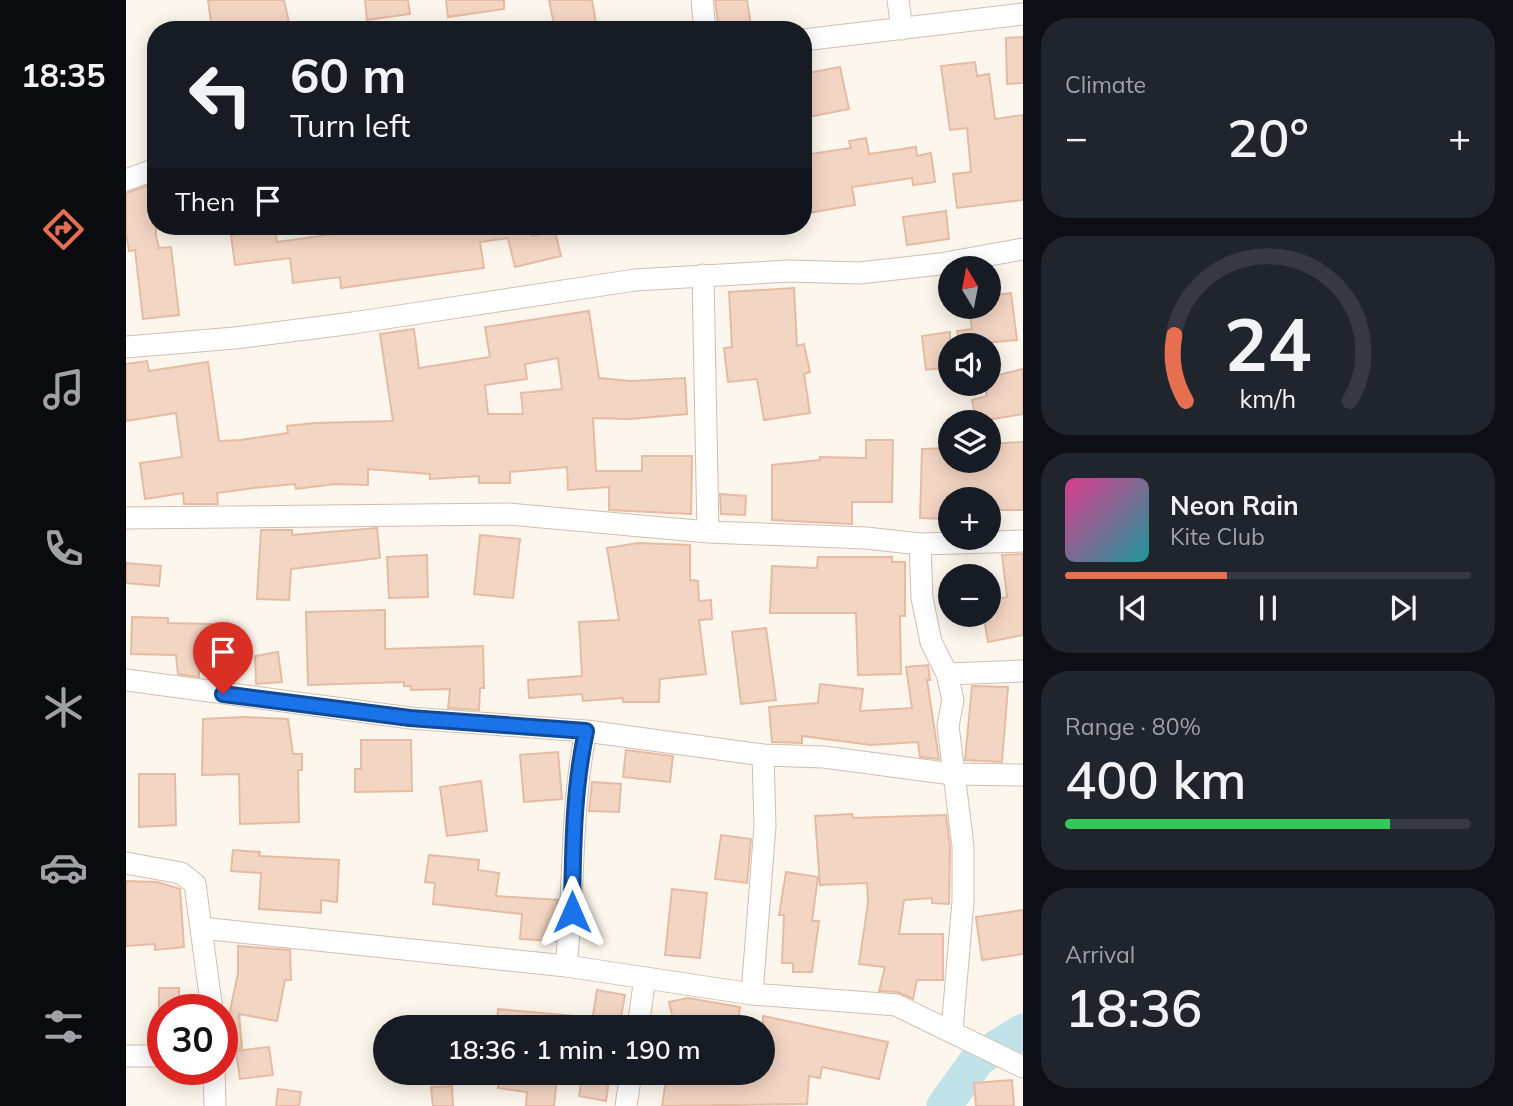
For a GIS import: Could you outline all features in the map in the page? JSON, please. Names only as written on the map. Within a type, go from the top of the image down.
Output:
[{"type":"street","points":[[702,0],[704,21]]},
{"type":"street","points":[[898,0],[902,30]]},
{"type":"street","points":[[812,39],[1023,14]]},
{"type":"street","points":[[126,180],[147,172]]},
{"type":"street","points":[[126,346],[327,327],[520,295],[635,280],[703,275],[859,273],[940,264],[1023,249]]},
{"type":"street","points":[[703,275],[708,532]]},
{"type":"street","points":[[126,519],[508,514],[708,532],[866,538],[920,544],[1023,541]]},
{"type":"street","points":[[920,544],[922,597],[931,642],[947,674],[953,699],[948,726],[963,846],[963,901],[952,1030]]},
{"type":"street","points":[[947,674],[1023,671]]},
{"type":"street","points":[[126,680],[410,718],[586,731],[763,755],[824,757],[952,774],[1023,775]]},
{"type":"street","points":[[566,966],[572,912],[576,779],[586,731]]},
{"type":"street","points":[[752,994],[765,826],[763,755]]},
{"type":"street","points":[[126,863],[181,873],[195,884],[210,994]]},
{"type":"street","points":[[201,928],[566,966],[752,994],[896,1005],[952,1030],[1023,1067]]},
{"type":"street","points":[[640,1015],[645,978]]},
{"type":"street","points":[[126,1056],[147,1056]]},
{"type":"street","points":[[214,1085],[215,1106]]},
{"type":"street","points":[[626,1106],[629,1085]]},
{"type":"building","points":[[208,0],[284,0],[289,21],[211,21]]},
{"type":"building","points":[[365,0],[408,0],[410,14],[367,20]]},
{"type":"building","points":[[446,0],[504,0],[504,9],[448,17]]},
{"type":"building","points":[[549,0],[592,0],[596,21],[553,21]]},
{"type":"building","points":[[715,0],[747,0],[750,21],[718,21]]},
{"type":"building","points":[[1023,37],[1023,83],[1007,84],[1006,38]]},
{"type":"building","points":[[975,62],[977,76],[989,74],[995,119],[1023,115],[1023,200],[957,208],[953,174],[971,172],[967,128],[950,130],[941,66]]},
{"type":"building","points":[[840,67],[849,109],[812,116],[812,72]]},
{"type":"building","points":[[866,138],[869,154],[916,147],[917,156],[931,153],[935,182],[913,185],[912,178],[852,187],[855,205],[812,212],[812,154],[851,148],[849,141]]},
{"type":"building","points":[[147,186],[147,235],[156,235],[159,248],[171,247],[179,315],[143,319],[135,250],[129,251],[126,234],[126,193]]},
{"type":"building","points":[[946,211],[949,239],[907,245],[903,217]]},
{"type":"building","points":[[231,235],[276,235],[277,242],[327,235],[556,235],[561,256],[515,267],[508,238],[480,242],[484,268],[341,288],[340,277],[293,283],[290,258],[235,265]]},
{"type":"building","points":[[794,288],[797,346],[804,344],[810,372],[804,374],[810,413],[764,420],[757,379],[728,382],[724,348],[732,347],[729,292]]},
{"type":"building","points":[[1011,293],[1017,340],[1001,341],[1001,333],[957,333],[972,329],[970,319],[1001,319],[1001,294]]},
{"type":"building","points":[[589,311],[599,378],[631,381],[685,378],[687,414],[630,419],[593,418],[596,471],[642,471],[642,456],[692,456],[691,514],[609,510],[609,487],[568,490],[567,467],[510,472],[510,483],[479,483],[479,476],[430,479],[430,474],[368,469],[368,485],[335,484],[296,489],[295,484],[254,488],[217,493],[218,504],[184,504],[183,493],[145,499],[140,463],[182,457],[176,413],[126,421],[126,364],[147,361],[149,371],[208,362],[219,441],[240,440],[288,433],[287,426],[393,421],[380,334],[414,329],[419,368],[490,357],[485,327]],"holes":[[[558,358],[562,389],[521,393],[523,414],[488,414],[485,385],[527,379],[525,364]]]},
{"type":"building","points":[[938,334],[938,368],[926,370],[922,336]]},
{"type":"building","points":[[1023,369],[1023,414],[1001,418],[1001,410],[974,410],[972,400],[1001,396],[1001,374]]},
{"type":"building","points":[[866,440],[893,440],[892,502],[852,502],[852,524],[772,520],[772,465],[820,460],[820,457],[866,458]]},
{"type":"building","points":[[1023,442],[1023,510],[1001,510],[1001,487],[938,487],[938,519],[920,518],[922,449],[938,448],[938,473],[1001,473],[1001,443]]},
{"type":"building","points":[[720,494],[746,496],[745,515],[721,514]]},
{"type":"building","points":[[377,528],[380,558],[291,569],[289,600],[257,599],[261,530],[292,530],[292,535]]},
{"type":"building","points":[[480,535],[520,539],[513,598],[474,594]]},
{"type":"building","points":[[638,543],[690,545],[690,580],[698,581],[699,601],[711,600],[712,619],[699,620],[706,674],[660,679],[659,702],[623,702],[623,698],[583,701],[582,694],[529,698],[528,680],[582,676],[579,622],[619,620],[607,548]]},
{"type":"building","points":[[1023,554],[1023,635],[988,642],[985,627],[1001,627],[1001,598],[1007,597],[1002,555]]},
{"type":"building","points":[[427,555],[428,597],[389,598],[387,557]]},
{"type":"building","points":[[818,557],[892,557],[892,562],[905,562],[905,616],[900,616],[901,674],[858,675],[856,613],[770,613],[772,566],[817,568]]},
{"type":"building","points":[[126,563],[161,566],[159,586],[126,583]]},
{"type":"building","points":[[385,610],[385,649],[483,646],[484,688],[480,688],[479,710],[448,708],[450,689],[411,690],[411,686],[404,686],[404,682],[308,685],[306,612]]},
{"type":"building","points":[[132,617],[168,618],[168,623],[212,624],[211,671],[199,671],[199,677],[178,674],[176,655],[131,654]]},
{"type":"building","points":[[766,628],[776,700],[741,704],[732,632]]},
{"type":"building","points":[[278,652],[282,682],[256,684],[255,656]]},
{"type":"building","points":[[928,665],[930,680],[927,680],[939,759],[920,757],[918,742],[871,745],[802,736],[802,743],[772,742],[769,707],[818,703],[820,684],[863,689],[860,711],[912,708],[906,667]]},
{"type":"building","points":[[972,686],[1008,687],[1002,762],[965,760]]},
{"type":"building","points":[[203,719],[288,719],[293,754],[302,754],[302,770],[298,770],[299,822],[240,824],[239,774],[202,775]]},
{"type":"building","points":[[361,740],[411,740],[412,791],[355,792],[355,769],[361,769]]},
{"type":"building","points":[[626,750],[673,756],[670,782],[623,777]]},
{"type":"building","points":[[558,752],[562,799],[524,802],[520,755]]},
{"type":"building","points":[[139,774],[175,774],[176,825],[139,827]]},
{"type":"building","points":[[481,781],[487,831],[447,836],[440,787]]},
{"type":"building","points":[[592,782],[621,784],[619,812],[589,811]]},
{"type":"building","points":[[852,814],[853,818],[946,815],[950,847],[949,904],[932,903],[932,898],[904,900],[899,934],[943,934],[943,980],[917,980],[913,999],[897,992],[879,991],[885,967],[859,964],[868,903],[867,883],[820,885],[815,816]]},
{"type":"building","points":[[721,835],[751,839],[747,883],[715,879]]},
{"type":"building","points":[[233,850],[260,852],[259,856],[339,860],[337,902],[321,900],[321,913],[259,909],[261,873],[231,871]]},
{"type":"building","points":[[429,855],[479,860],[478,870],[499,873],[496,896],[558,900],[555,941],[520,939],[522,914],[433,904],[435,883],[425,882]]},
{"type":"building","points":[[786,872],[818,877],[812,921],[819,921],[812,972],[793,972],[793,963],[782,963],[784,915],[779,915]]},
{"type":"building","points":[[126,881],[157,882],[180,889],[184,947],[155,950],[155,944],[126,946]]},
{"type":"building","points":[[672,889],[707,893],[700,958],[665,955]]},
{"type":"building","points":[[1023,910],[1023,954],[982,960],[976,917]]},
{"type":"building","points":[[238,946],[290,950],[291,980],[285,980],[277,1021],[239,1014],[242,1048],[238,1049],[238,994],[234,994],[238,973]]},
{"type":"building","points":[[159,988],[179,988],[179,994],[159,994]]},
{"type":"building","points":[[597,990],[625,995],[621,1015],[593,1015]]},
{"type":"building","points":[[688,998],[740,1007],[739,1015],[672,1015],[669,1002]]},
{"type":"building","points":[[498,1009],[564,1015],[498,1015]]},
{"type":"building","points":[[775,1018],[888,1042],[879,1079],[822,1067],[820,1078],[809,1076],[807,1104],[662,1106],[665,1085],[775,1085]]},
{"type":"building","points":[[269,1047],[273,1075],[240,1079],[238,1051]]},
{"type":"building","points":[[1012,1080],[1014,1106],[976,1106],[974,1083]]},
{"type":"building","points":[[498,1085],[556,1085],[554,1106],[526,1106],[527,1092],[498,1088]]},
{"type":"building","points":[[581,1085],[608,1085],[606,1101],[579,1096]]},
{"type":"building","points":[[452,1086],[453,1106],[433,1106],[431,1087]]},
{"type":"building","points":[[278,1089],[301,1092],[299,1106],[276,1106]]},
{"type":"waterway","points":[[944,1106],[978,1059],[1023,1031]]},
{"type":"route","points":[[223,694],[410,718],[586,731],[576,779],[572,912]]}]
